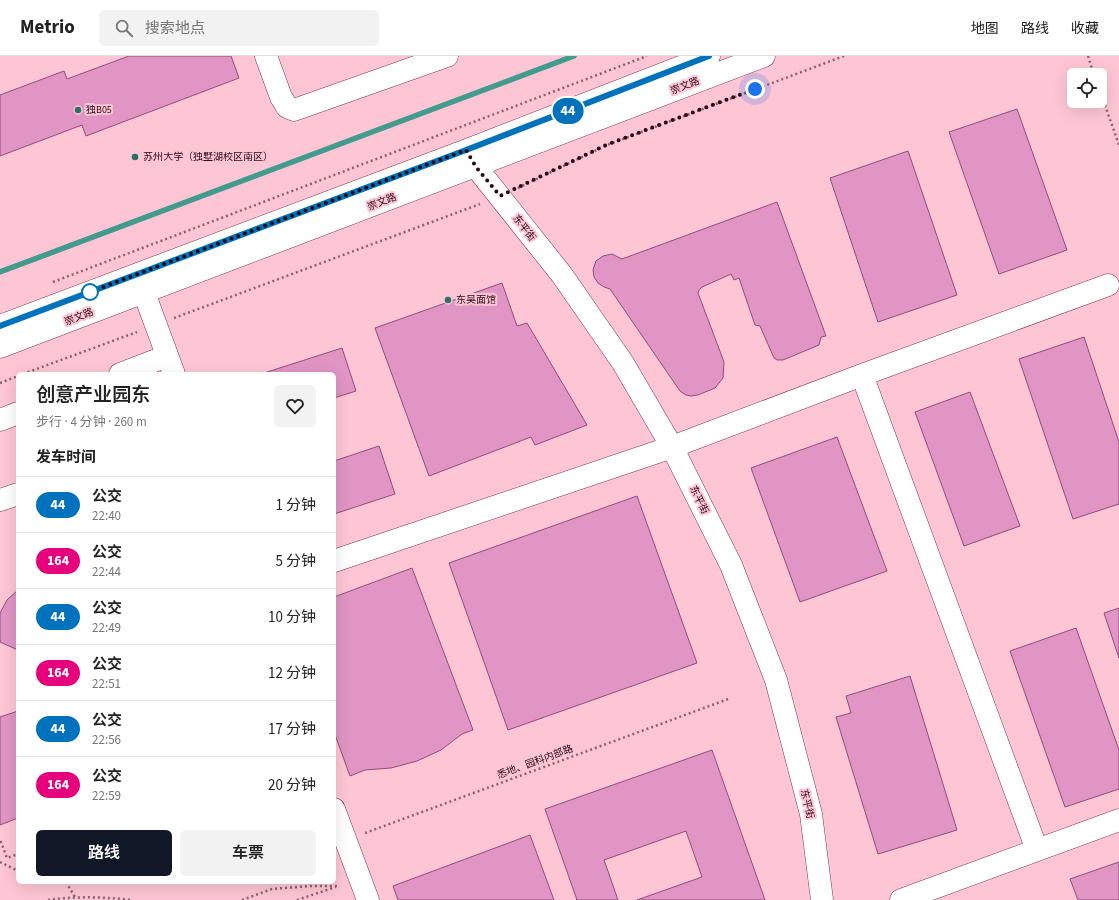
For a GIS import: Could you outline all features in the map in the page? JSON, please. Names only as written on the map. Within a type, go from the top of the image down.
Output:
[{"type":"street","points":[[266,56],[281,98],[287,107],[294,110],[447,56]]},
{"type":"street","name":"崇文路","points":[[471,158],[709,56]]},
{"type":"street","name":"崇文路","points":[[0,326],[141,283],[471,158],[764,56]]},
{"type":"street","name":"东平街","points":[[471,158],[562,275],[623,363],[672,447],[731,565],[776,680],[811,814],[822,900]]},
{"type":"street","points":[[131,372],[171,365],[141,283]]},
{"type":"street","name":"崇文路","points":[[0,348],[141,283]]},
{"type":"street","points":[[336,560],[672,447],[862,375],[1108,285]]},
{"type":"street","points":[[862,375],[1037,850]]},
{"type":"street","points":[[0,420],[16,414]]},
{"type":"street","points":[[0,500],[16,495]]},
{"type":"street","points":[[336,814],[368,900]]},
{"type":"street","points":[[900,900],[1119,820]]},
{"type":"path","points":[[52,282],[647,56]]},
{"type":"path","points":[[29,372],[500,196],[606,145],[844,56]]},
{"type":"path","points":[[1088,56],[1092,68]]},
{"type":"path","points":[[1106,108],[1119,145]]},
{"type":"path","points":[[0,383],[16,377]]},
{"type":"path","name":"悉地、园科内部路","points":[[346,841],[731,698]]},
{"type":"path","points":[[0,842],[2,842],[7,858],[16,855]]},
{"type":"path","points":[[0,862],[16,870]]},
{"type":"path","points":[[67,884],[75,898]]},
{"type":"path","points":[[242,900],[272,889],[310,886],[340,886],[297,900]]},
{"type":"path","points":[[48,900],[67,897],[133,900]]},
{"type":"building","name":"独B05","points":[[129,56],[231,56],[239,78],[86,136],[82,125],[0,156],[0,95],[64,71],[67,79]]},
{"type":"building","points":[[1017,109],[1067,250],[999,274],[949,132]]},
{"type":"building","points":[[908,151],[957,295],[878,322],[830,178]]},
{"type":"building","points":[[777,202],[826,336],[821,337],[819,345],[783,360],[777,360],[774,358],[760,326],[755,325],[739,278],[734,280],[731,274],[702,287],[698,293],[724,362],[723,378],[715,388],[698,395],[686,395],[680,391],[610,289],[598,283],[594,277],[593,270],[596,261],[603,256],[612,254],[622,259]]},
{"type":"building","points":[[502,283],[517,326],[527,323],[587,425],[535,445],[531,437],[429,476],[375,328]]},
{"type":"building","points":[[1084,337],[1119,442],[1119,504],[1073,519],[1019,359]]},
{"type":"building","points":[[342,348],[356,391],[336,397],[336,372],[267,372]]},
{"type":"building","points":[[970,392],[1020,526],[964,546],[915,412]]},
{"type":"building","points":[[837,437],[887,571],[800,602],[751,468]]},
{"type":"building","points":[[379,446],[395,494],[336,513],[336,460]]},
{"type":"building","points":[[637,496],[697,663],[508,730],[449,563]]},
{"type":"building","points":[[412,568],[473,730],[462,734],[441,750],[417,761],[391,768],[365,770],[350,776],[336,738],[336,596]]},
{"type":"building","points":[[16,592],[16,649],[0,642],[0,613],[7,600]]},
{"type":"building","points":[[1119,608],[1119,658],[1104,613]]},
{"type":"building","points":[[1076,628],[1119,750],[1119,789],[1065,807],[1010,651]]},
{"type":"building","points":[[910,676],[957,830],[878,854],[836,717],[851,713],[846,696]]},
{"type":"building","points":[[16,712],[16,819],[0,825],[0,717]]},
{"type":"building","points":[[712,750],[765,900],[637,900],[702,877],[686,831],[604,860],[618,900],[577,900],[545,809]]},
{"type":"building","points":[[530,835],[554,900],[398,900],[393,886]]},
{"type":"building","points":[[1119,862],[1119,900],[1078,900],[1070,879]]},
{"type":"waterway","points":[[0,272],[574,56]]},
{"type":"bus line","name":"44","points":[[0,326],[466,150],[709,56]]},
{"type":"place","name":"独B05","points":[[78,110]]},
{"type":"place","name":"苏州大学（独墅湖校区南区）","points":[[135,157]]},
{"type":"place","name":"东吴面馆","points":[[448,300]]},
{"type":"route","points":[[90,292],[466,150],[476,167],[500,196],[606,145],[755,89]]}]
